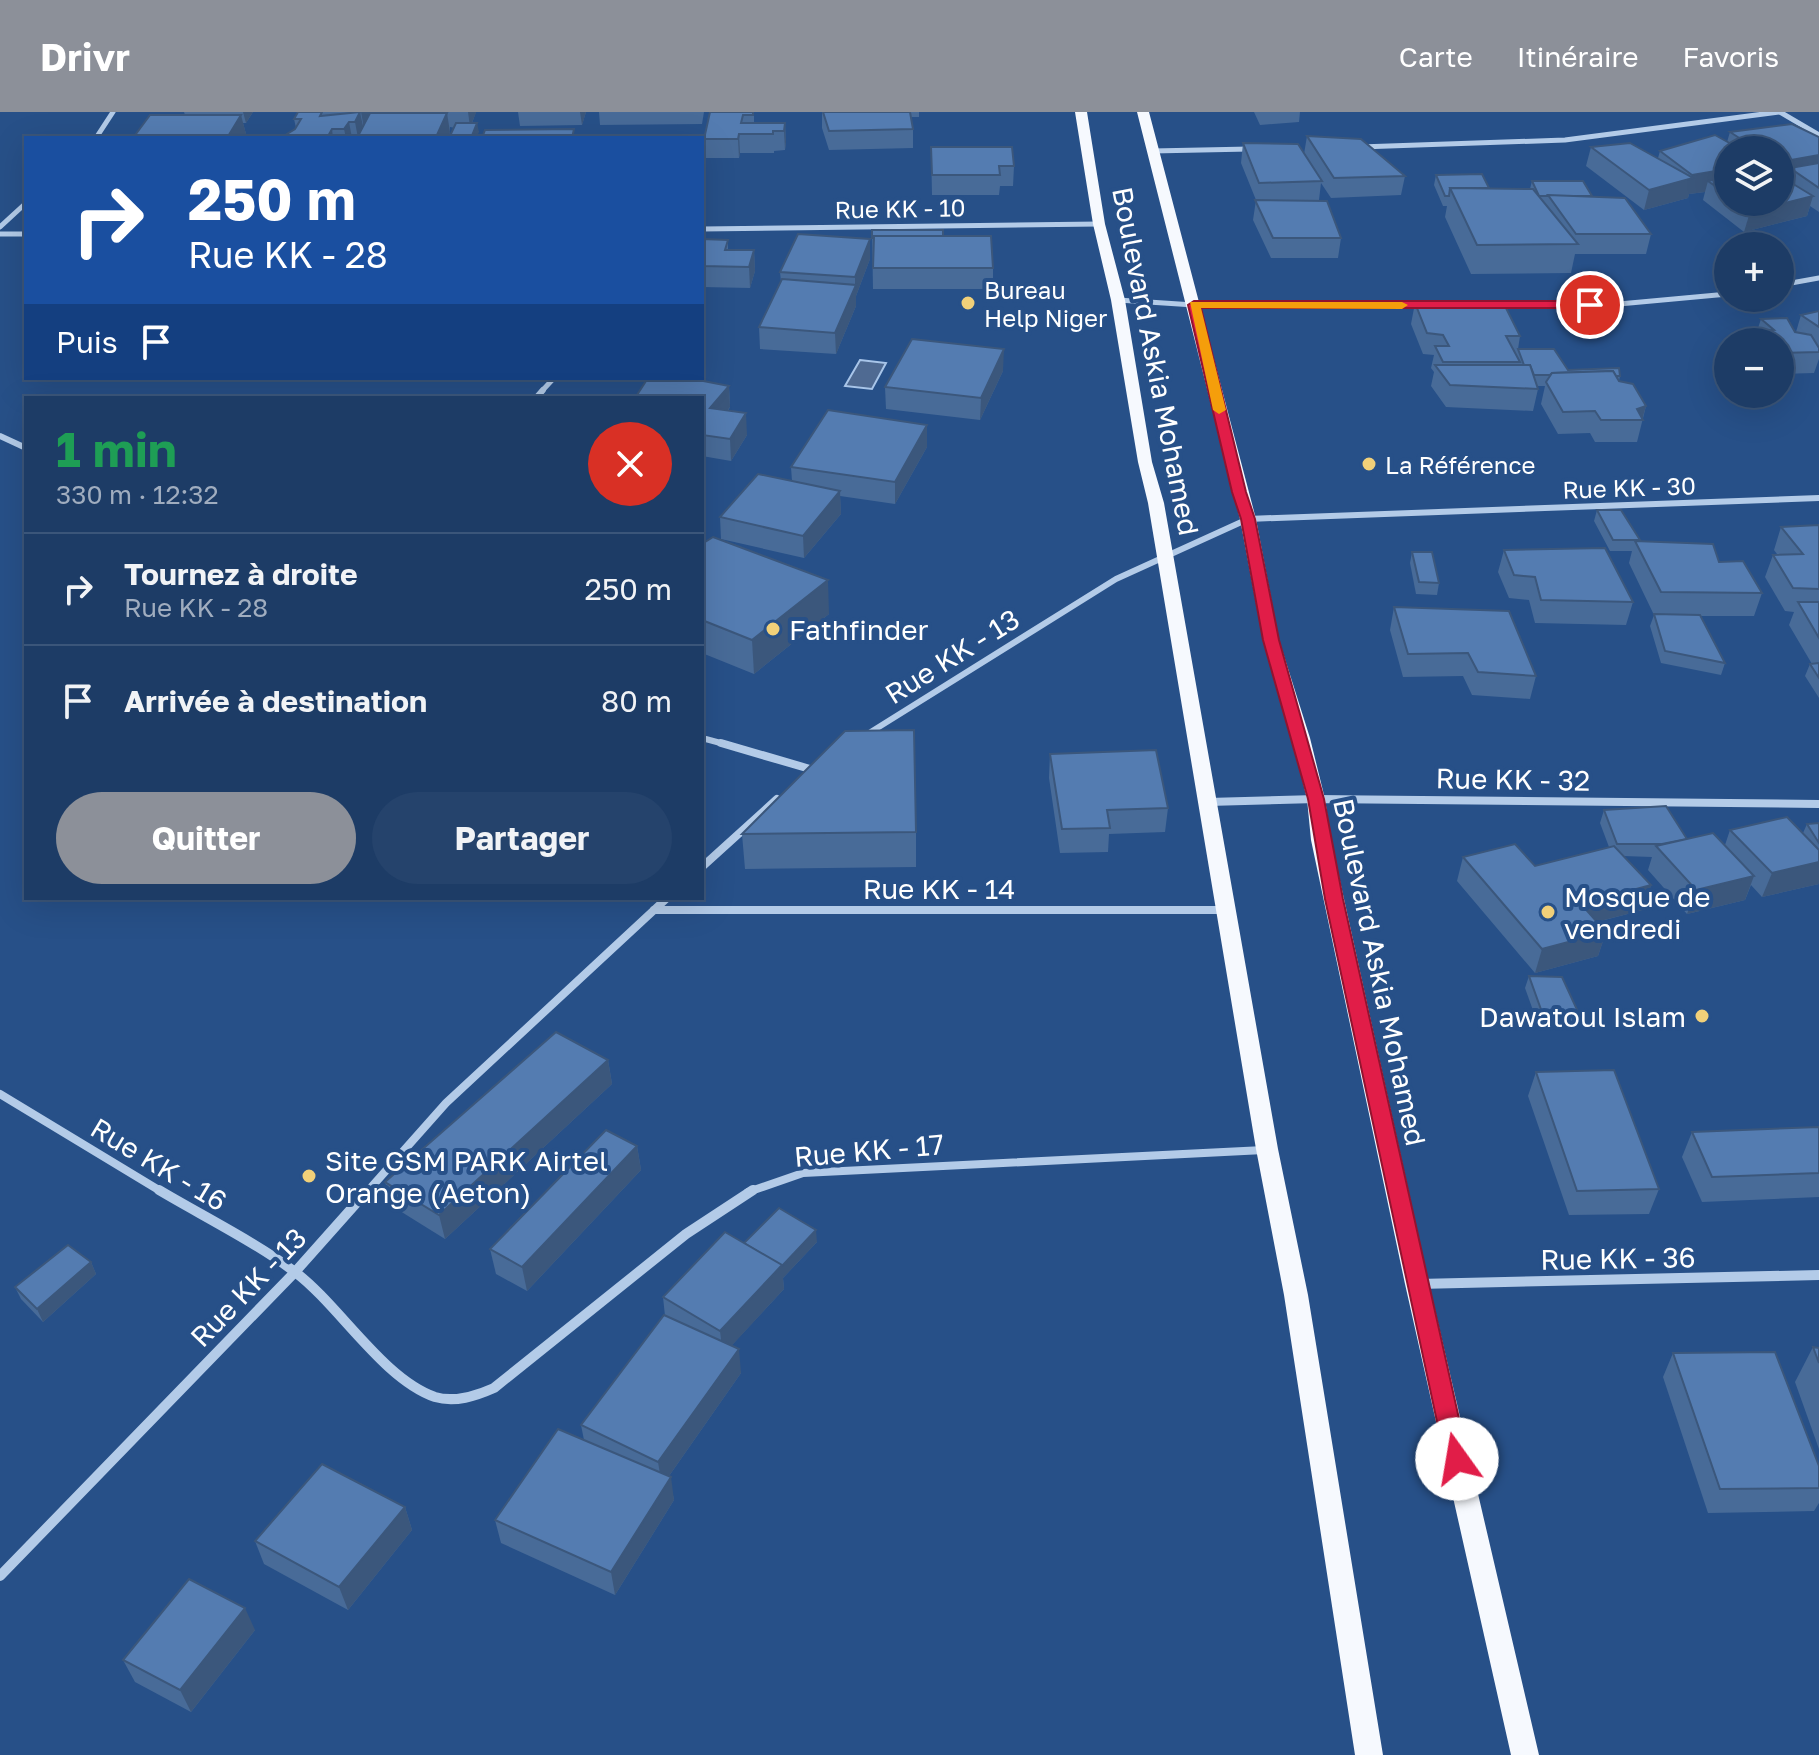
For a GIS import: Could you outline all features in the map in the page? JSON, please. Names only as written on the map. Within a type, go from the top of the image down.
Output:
[{"type":"main road","name":"Boulevard Askia Mohamed","points":[[1081,112],[1099,224],[1118,300],[1145,462],[1156,503],[1224,910],[1296,1295],[1369,1755]]},
{"type":"main road","name":"Boulevard Askia Mohamed","points":[[1143,112],[1248,519],[1271,640],[1316,799],[1321,840],[1417,1284],[1525,1755]]},
{"type":"street","points":[[97,136],[113,112]]},
{"type":"street","points":[[1353,147],[1565,140],[1779,112],[1819,135]]},
{"type":"street","points":[[1151,151],[1260,149]]},
{"type":"street","points":[[0,227],[24,205]]},
{"type":"street","name":"Rue KK - 10","points":[[704,229],[1099,224]]},
{"type":"street","points":[[0,234],[24,234]]},
{"type":"street","points":[[1794,282],[1819,278]]},
{"type":"street","points":[[1481,305],[1619,304],[1714,295]]},
{"type":"street","points":[[1118,300],[1194,305],[1433,305]]},
{"type":"street","points":[[538,396],[552,380]]},
{"type":"street","points":[[0,436],[24,447]]},
{"type":"street","name":"Rue KK - 30","points":[[1248,519],[1819,498]]},
{"type":"street","name":"Rue KK - 13","points":[[863,737],[1116,579],[1248,519]]},
{"type":"street","points":[[704,739],[810,769]]},
{"type":"street","points":[[800,779],[824,761]]},
{"type":"street","points":[[704,865],[789,789]]},
{"type":"street","name":"Rue KK - 32","points":[[1207,802],[1316,799],[1819,804]]},
{"type":"street","name":"Rue KK - 13","points":[[0,1576],[295,1272],[446,1103],[665,900]]},
{"type":"street","name":"Rue KK - 14","points":[[654,910],[1224,910]]},
{"type":"street","name":"Rue KK - 16","points":[[0,1094],[295,1272],[405,1381]]},
{"type":"street","name":"Rue KK - 17","points":[[405,1381],[436,1397],[456,1399],[477,1396],[494,1388],[686,1234],[747,1192],[803,1173],[1267,1149]]},
{"type":"street","name":"Rue KK - 36","points":[[1417,1284],[1819,1275]]},
{"type":"water","points":[[860,360],[886,363],[872,389],[845,386]]},
{"type":"building","points":[[298,112],[322,112],[320,116],[360,112],[355,122],[349,122],[344,129],[332,129],[328,136],[284,136],[295,129],[301,119],[294,119]]},
{"type":"building","points":[[710,112],[753,112],[753,115],[743,115],[741,123],[785,123],[784,131],[739,134],[738,139],[704,139]]},
{"type":"building","points":[[823,112],[910,112],[913,129],[829,131]]},
{"type":"building","points":[[370,113],[447,113],[437,135],[358,136]]},
{"type":"building","points":[[150,115],[241,115],[228,136],[134,136]]},
{"type":"building","points":[[456,123],[477,123],[472,136],[450,136]]},
{"type":"building","points":[[1792,124],[1819,137],[1819,155],[1794,159],[1794,136],[1736,136],[1730,132]]},
{"type":"building","points":[[574,129],[572,136],[483,136],[485,130]]},
{"type":"building","points":[[1715,135],[1717,136],[1714,136],[1714,171],[1692,175],[1660,151]]},
{"type":"building","points":[[1307,136],[1361,139],[1405,176],[1334,178]]},
{"type":"building","points":[[1243,143],[1298,144],[1322,181],[1259,183]]},
{"type":"building","points":[[1630,143],[1693,178],[1649,190],[1591,147]]},
{"type":"building","points":[[931,147],[1012,147],[1014,166],[999,166],[1000,175],[932,175]]},
{"type":"building","points":[[1819,163],[1819,188],[1794,171],[1794,167]]},
{"type":"building","points":[[1482,174],[1489,188],[1450,188],[1449,196],[1445,196],[1436,175]]},
{"type":"building","points":[[1532,181],[1583,181],[1592,196],[1539,196]]},
{"type":"building","points":[[1794,184],[1813,196],[1794,201]]},
{"type":"building","points":[[1450,188],[1533,189],[1578,244],[1477,245]]},
{"type":"building","points":[[1548,195],[1625,198],[1651,234],[1576,234]]},
{"type":"building","points":[[1255,200],[1327,201],[1341,238],[1273,238]]},
{"type":"building","points":[[872,230],[943,230],[943,236],[872,238]]},
{"type":"building","points":[[798,234],[870,239],[855,277],[780,272]]},
{"type":"building","points":[[874,236],[991,236],[993,268],[873,268]]},
{"type":"building","points":[[704,239],[728,240],[725,250],[754,250],[749,267],[704,266]]},
{"type":"building","points":[[782,279],[856,285],[835,333],[759,327]]},
{"type":"building","points":[[1503,302],[1520,336],[1506,336],[1520,362],[1443,362],[1435,346],[1449,346],[1443,335],[1427,333],[1415,303]]},
{"type":"building","points":[[1819,311],[1819,327],[1801,315]]},
{"type":"building","points":[[1787,318],[1793,328],[1772,328],[1761,319]]},
{"type":"building","points":[[1794,330],[1811,335],[1819,352],[1794,353]]},
{"type":"building","points":[[912,339],[1004,349],[981,398],[885,387]]},
{"type":"building","points":[[1518,349],[1554,349],[1568,370],[1619,368],[1620,376],[1613,371],[1534,375],[1530,365],[1524,365]]},
{"type":"building","points":[[1435,365],[1530,365],[1538,389],[1450,385]]},
{"type":"building","points":[[1613,371],[1619,381],[1633,384],[1646,406],[1637,409],[1643,420],[1601,420],[1595,411],[1563,412],[1546,382],[1552,373]]},
{"type":"building","points":[[647,380],[698,380],[729,386],[710,408],[746,413],[730,439],[704,435],[704,396],[636,396]]},
{"type":"building","points":[[828,410],[927,425],[895,482],[791,467]]},
{"type":"building","points":[[758,474],[840,491],[803,536],[720,517]]},
{"type":"building","points":[[1597,510],[1621,510],[1640,540],[1613,540]]},
{"type":"building","points":[[1819,525],[1819,589],[1793,588],[1773,555],[1803,554],[1781,527]]},
{"type":"building","points":[[713,537],[828,580],[752,640],[704,621],[704,543]]},
{"type":"building","points":[[1635,541],[1713,544],[1719,562],[1743,561],[1762,593],[1661,592]]},
{"type":"building","points":[[1605,548],[1633,602],[1541,600],[1535,577],[1514,575],[1504,550]]},
{"type":"building","points":[[1412,552],[1432,552],[1439,583],[1419,582]]},
{"type":"building","points":[[1798,602],[1819,602],[1819,638]]},
{"type":"building","points":[[1394,607],[1509,611],[1536,676],[1478,672],[1468,653],[1408,654]]},
{"type":"building","points":[[1654,614],[1700,615],[1725,663],[1665,651]]},
{"type":"building","points":[[1819,663],[1819,678],[1810,664]]},
{"type":"building","points":[[914,730],[916,832],[742,834],[845,731]]},
{"type":"building","points":[[1156,750],[1168,808],[1107,810],[1110,828],[1062,829],[1050,754]]},
{"type":"building","points":[[1666,806],[1687,839],[1662,844],[1617,844],[1604,810]]},
{"type":"building","points":[[1787,817],[1819,850],[1819,862],[1772,873],[1730,830]]},
{"type":"building","points":[[1819,823],[1819,843],[1807,824]]},
{"type":"building","points":[[1713,833],[1754,876],[1696,890],[1656,846]]},
{"type":"building","points":[[1515,844],[1535,866],[1614,846],[1651,885],[1581,904],[1606,932],[1542,949],[1463,857]]},
{"type":"building","points":[[1529,976],[1562,977],[1579,1014],[1543,1015]]},
{"type":"building","points":[[556,1032],[608,1060],[439,1215],[385,1182]]},
{"type":"building","points":[[1614,1070],[1659,1189],[1577,1191],[1536,1072]]},
{"type":"building","points":[[1819,1127],[1819,1173],[1712,1177],[1692,1132]]},
{"type":"building","points":[[606,1130],[637,1146],[522,1267],[490,1249]]},
{"type":"building","points":[[779,1208],[816,1230],[782,1266],[744,1243]]},
{"type":"building","points":[[725,1232],[782,1265],[720,1331],[663,1297]]},
{"type":"building","points":[[68,1245],[91,1262],[37,1309],[15,1287]]},
{"type":"building","points":[[664,1315],[739,1349],[658,1462],[581,1425]]},
{"type":"building","points":[[1813,1347],[1819,1348],[1819,1363]]},
{"type":"building","points":[[1775,1352],[1819,1466],[1819,1488],[1720,1489],[1673,1353]]},
{"type":"building","points":[[558,1429],[671,1477],[611,1572],[495,1520]]},
{"type":"building","points":[[322,1464],[405,1507],[339,1587],[255,1541]]},
{"type":"building","points":[[189,1579],[245,1608],[180,1690],[123,1660]]},
{"type":"slow traffic","points":[[1219,410],[1194,305],[1402,305]]},
{"type":"place","name":"Bureau Help Niger","points":[[968,303]]},
{"type":"place","name":"La Référence","points":[[1369,464]]},
{"type":"place","name":"Fathfinder","points":[[773,629]]},
{"type":"place","name":"Mosque de vendredi","points":[[1548,912]]},
{"type":"place","name":"Dawatoul Islam","points":[[1702,1016]]},
{"type":"place","name":"Site GSM PARK Airtel Orange (Aeton)","points":[[309,1176]]},
{"type":"route","points":[[1457,1459],[1321,840],[1316,799],[1271,640],[1248,519],[1194,305],[1590,305]]}]
